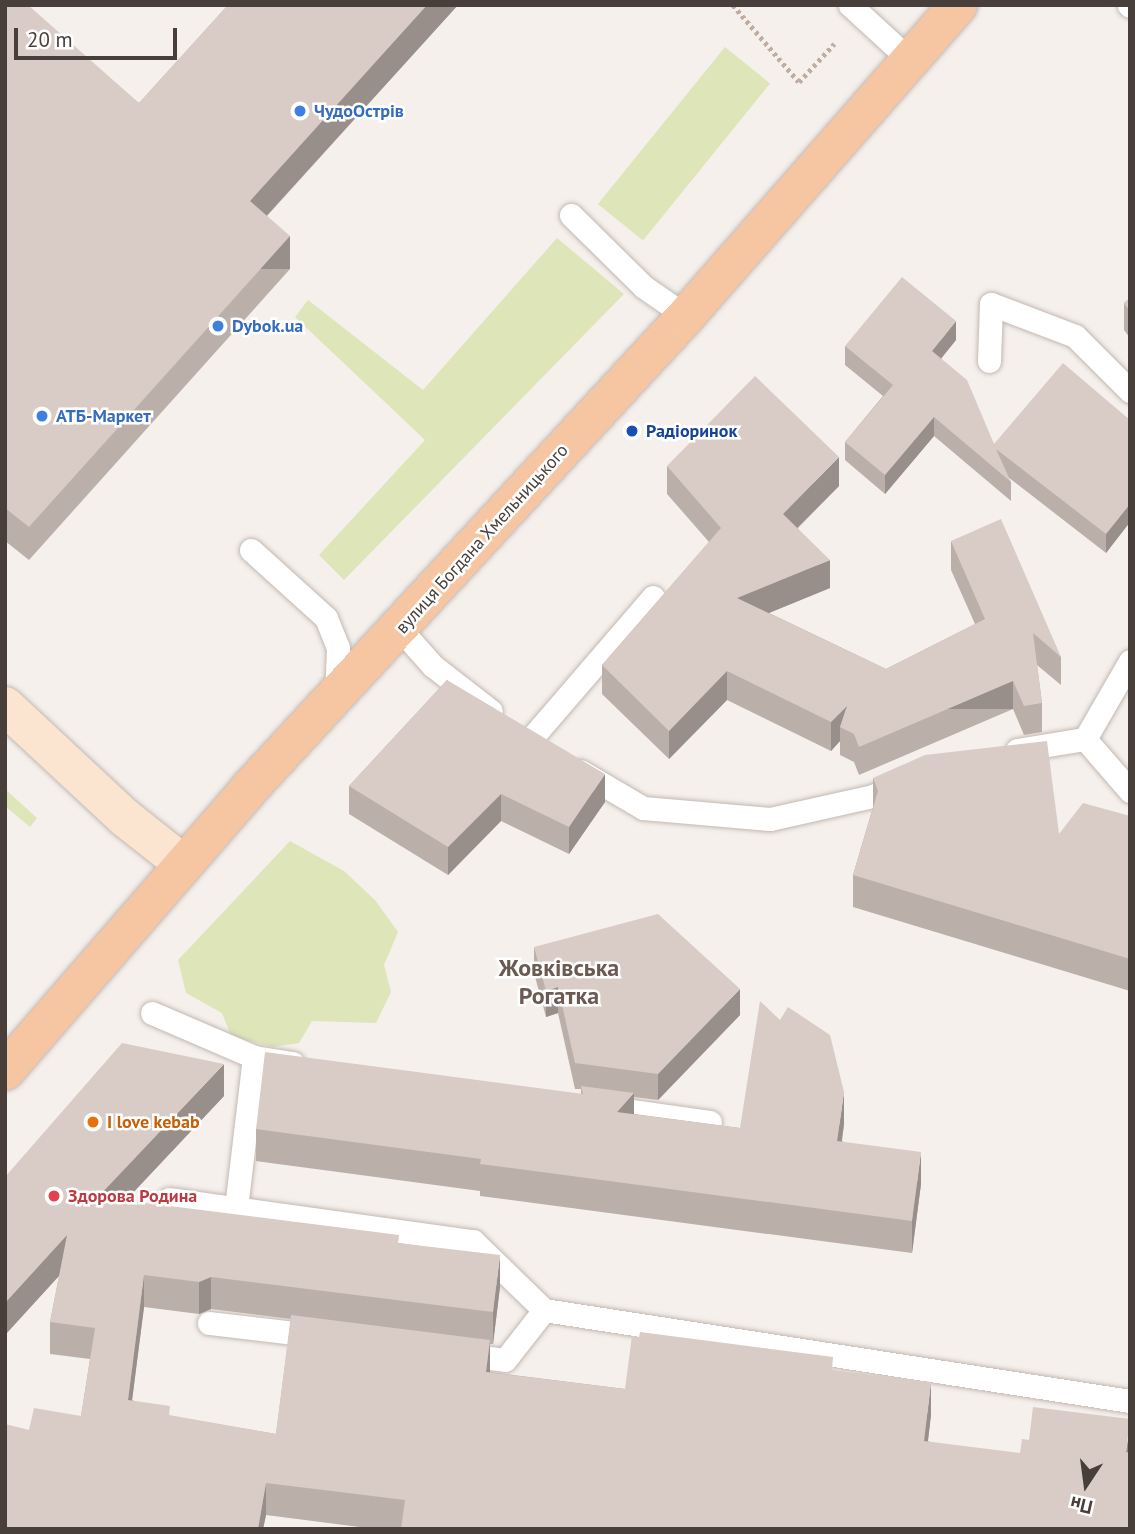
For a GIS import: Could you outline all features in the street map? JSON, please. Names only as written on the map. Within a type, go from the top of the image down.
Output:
[{"type":"main road","name":"вулиця Богдана Хмельницького","points":[[5,1071],[182,863],[686,316],[958,5]]},
{"type":"main road","points":[[5,706],[124,817],[182,863]]},
{"type":"lane","points":[[850,5],[910,60]]},
{"type":"lane","points":[[571,215],[644,287],[686,316]]},
{"type":"lane","points":[[989,361],[991,304],[1075,336],[1130,391]]},
{"type":"lane","points":[[251,550],[326,618],[338,648],[336,696]]},
{"type":"lane","points":[[529,741],[653,597]]},
{"type":"lane","points":[[400,629],[433,666],[529,741],[643,808],[770,819],[873,796],[921,773]]},
{"type":"lane","points":[[1085,740],[1130,661]]},
{"type":"lane","points":[[996,754],[1085,740]]},
{"type":"lane","points":[[1085,740],[1130,791]]},
{"type":"lane","points":[[152,1013],[254,1058],[309,1065]]},
{"type":"lane","points":[[236,1208],[254,1058]]},
{"type":"lane","points":[[586,1104],[710,1122]]},
{"type":"lane","points":[[170,1199],[473,1241],[544,1310],[1130,1401]]},
{"type":"lane","points":[[438,1351],[505,1360],[544,1310]]},
{"type":"lane","points":[[208,1323],[343,1339]]},
{"type":"path","points":[[733,5],[799,82]]},
{"type":"green space","points":[[725,47],[770,84],[643,240],[598,204]]},
{"type":"green space","points":[[557,238],[624,294],[344,580],[319,555],[425,440],[295,317],[308,300],[423,390]]},
{"type":"green space","points":[[5,789],[37,818],[30,827],[5,806]]},
{"type":"green space","points":[[290,841],[344,871],[375,900],[398,932],[384,965],[391,992],[376,1023],[312,1021],[299,1043],[273,1047],[231,1036],[222,1013],[186,993],[178,960]]},
{"type":"building","points":[[5,5],[28,5],[139,103],[228,5],[427,5],[250,201],[290,236],[29,527],[5,508]]},
{"type":"building","points":[[902,277],[956,321],[932,351],[967,380],[994,444],[1063,363],[1130,420],[1130,504],[1106,534],[996,449],[1011,482],[934,417],[885,475],[845,442],[893,385],[845,346]]},
{"type":"building","points":[[1130,298],[1130,311],[1124,303]]},
{"type":"building","points":[[755,376],[839,457],[783,514],[830,560],[737,598],[886,669],[985,619],[951,541],[1001,519],[1061,657],[1033,633],[1042,703],[1024,706],[1013,681],[859,747],[854,734],[840,727],[847,706],[831,722],[727,671],[669,731],[602,665],[721,528],[667,466]]},
{"type":"building","points":[[447,680],[605,774],[569,827],[501,794],[448,847],[349,786]]},
{"type":"building","points":[[1047,741],[1059,834],[1083,803],[1130,816],[1130,959],[853,875],[878,791],[873,778],[925,755]]},
{"type":"building","points":[[658,914],[740,989],[658,1074],[575,1063],[558,987],[546,991],[534,947]]},
{"type":"building","points":[[760,1001],[780,1020],[788,1007],[830,1035],[844,1092],[837,1141],[921,1152],[912,1221],[480,1164],[481,1159],[256,1129],[265,1052],[583,1094],[581,1086],[634,1093],[617,1112],[740,1128]]},
{"type":"building","points":[[122,1043],[224,1064],[98,1197],[399,1235],[398,1243],[500,1255],[493,1312],[211,1277],[199,1282],[144,1275],[128,1400],[170,1406],[169,1415],[276,1434],[291,1315],[490,1340],[486,1372],[625,1389],[632,1336],[639,1337],[640,1332],[833,1357],[832,1370],[931,1382],[924,1441],[1020,1453],[1022,1439],[1029,1440],[1033,1407],[1130,1419],[1126,1452],[1130,1453],[1130,1529],[401,1529],[405,1500],[266,1483],[258,1529],[5,1529],[5,1424],[29,1430],[34,1408],[81,1416],[95,1328],[50,1322],[67,1235],[5,1303],[5,1177]]},
{"type":"place","name":"ЧудоОстрів","points":[[300,111]]},
{"type":"place","name":"Dybok.ua","points":[[218,326]]},
{"type":"place","name":"АТБ-Маркет","points":[[42,416]]},
{"type":"place","name":"Радіоринок","points":[[632,431]]},
{"type":"place","name":"I love kebab","points":[[93,1122]]},
{"type":"place","name":"Здорова Родина","points":[[54,1196]]},
{"type":"district","name":"Жовківська Рогатка","points":[[559,982]]}]
